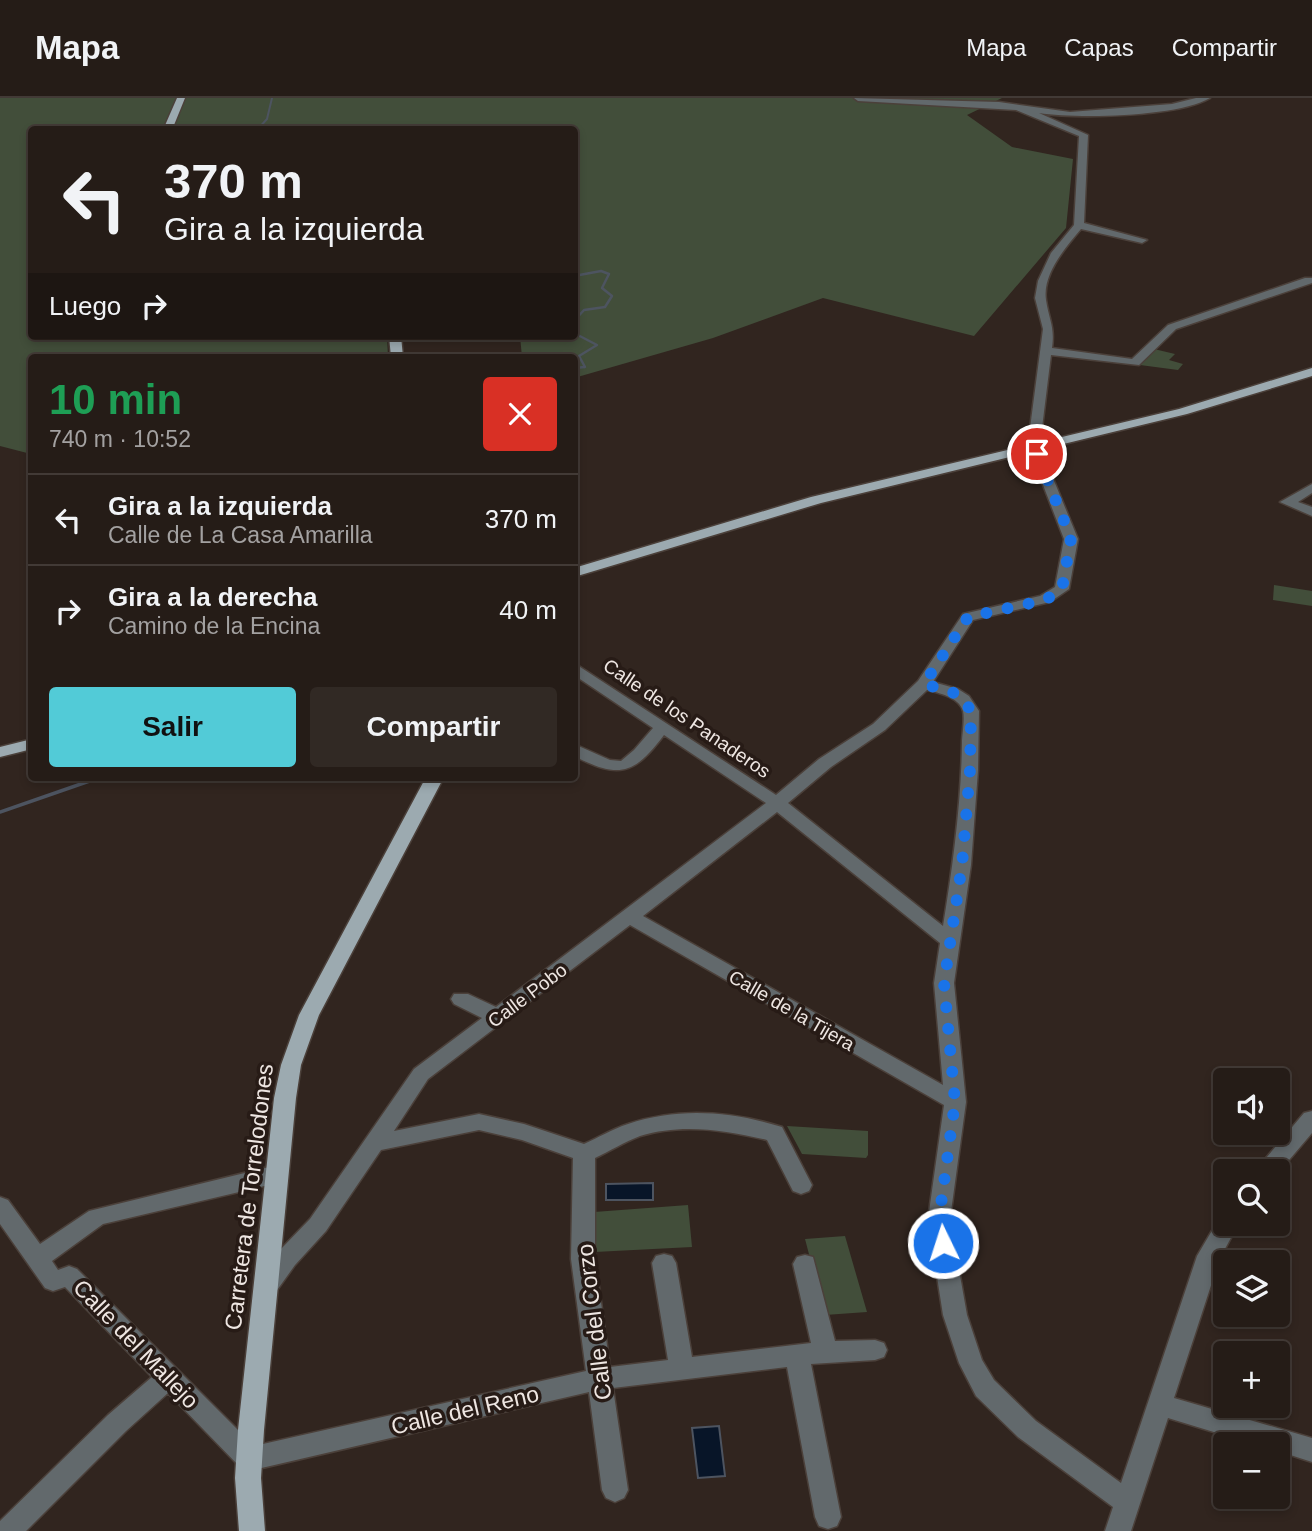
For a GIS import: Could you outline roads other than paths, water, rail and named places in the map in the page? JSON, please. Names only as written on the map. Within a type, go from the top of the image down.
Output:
[{"type":"main road","points":[[169,126],[181,98]]},
{"type":"main road","points":[[578,572],[780,509],[1254,394],[1312,372]]},
{"type":"main road","points":[[0,752],[28,745]]},
{"type":"main road","name":"Carretera de Torrelodones","points":[[252,1531],[250,1459],[277,1174],[291,1065],[309,1015],[433,781]]},
{"type":"street","points":[[858,98],[1019,108],[1078,115],[1172,107],[1206,98]]},
{"type":"street","points":[[1019,108],[1078,130],[1084,135],[1079,225],[1056,253],[1043,281],[1040,298],[1049,329],[1035,436]]},
{"type":"street","points":[[1079,225],[1142,240]]},
{"type":"street","points":[[1047,351],[1135,363],[1172,327],[1309,280]]},
{"type":"street","name":"Calle Pobo","points":[[267,1287],[287,1258],[318,1225],[421,1074],[630,917],[825,763],[879,727],[924,684],[968,617],[1045,600],[1062,589],[1071,538],[1037,454]]},
{"type":"street","points":[[1312,488],[1287,502],[1312,512]]},
{"type":"street","name":"Calle de los Panaderos","points":[[578,671],[777,803],[950,941]]},
{"type":"street","points":[[924,684],[952,692],[963,699],[971,711],[970,770],[962,865],[944,983],[955,1102],[939,1219],[955,1315],[971,1363],[985,1388],[1027,1429],[1129,1502]]},
{"type":"street","points":[[578,751],[602,764],[619,766],[634,763],[661,728]]},
{"type":"street","name":"Calle de la Tijera","points":[[630,917],[955,1102]]},
{"type":"street","points":[[461,999],[498,1017]]},
{"type":"street","points":[[1277,1159],[1312,1119]]},
{"type":"street","points":[[373,1143],[479,1122],[524,1132],[584,1153],[632,1131],[678,1120],[716,1120],[774,1133],[801,1185]]},
{"type":"street","name":"Calle del Corzo","points":[[584,1153],[583,1259],[615,1490]]},
{"type":"street","points":[[36,1259],[97,1217],[277,1174]]},
{"type":"street","name":"Calle del Mallejo","points":[[0,1206],[53,1281],[69,1276],[250,1459]]},
{"type":"street","points":[[272,1238],[295,1237],[318,1225]]},
{"type":"street","points":[[1118,1531],[1209,1256],[1221,1236]]},
{"type":"street","points":[[664,1264],[682,1370]]},
{"type":"street","points":[[805,1264],[825,1352]]},
{"type":"street","name":"Calle del Reno","points":[[250,1459],[600,1380],[825,1352],[875,1350]]},
{"type":"street","points":[[797,1356],[828,1517]]},
{"type":"street","points":[[8,1531],[117,1423],[168,1378]]},
{"type":"street","points":[[1161,1405],[1312,1450]]},
{"type":"street","points":[[1126,1531],[1129,1502]]},
{"type":"water","points":[[653,1183],[653,1200],[606,1200],[606,1184]]},
{"type":"water","points":[[719,1426],[725,1476],[698,1478],[692,1428]]},
{"type":"waterway","points":[[261,126],[267,119],[272,98]]},
{"type":"waterway","points":[[578,275],[601,271],[609,274],[602,288],[612,296],[605,307],[584,310],[578,317]]},
{"type":"waterway","points":[[578,335],[597,345],[579,356],[585,367],[578,368]]},
{"type":"waterway","points":[[0,812],[89,781]]}]
